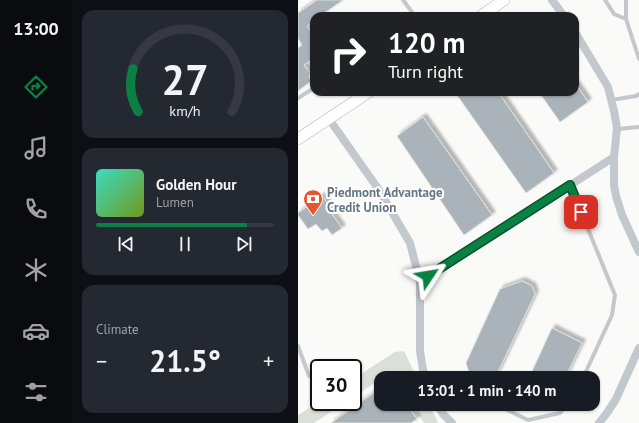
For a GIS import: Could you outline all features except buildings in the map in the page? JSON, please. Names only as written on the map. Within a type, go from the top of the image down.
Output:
[{"type":"main road","points":[[487,12],[504,0]]},
{"type":"main road","points":[[298,139],[363,96]]},
{"type":"street","points":[[552,0],[561,12]]},
{"type":"street","points":[[579,39],[608,87],[614,111],[616,129],[614,157],[614,185],[616,196],[622,215],[639,252]]},
{"type":"street","points":[[329,119],[379,190],[410,243],[420,282],[420,351],[424,371]]},
{"type":"street","points":[[420,282],[614,157]]},
{"type":"street","points":[[599,423],[616,399],[639,348]]},
{"type":"street","points":[[441,411],[452,423]]},
{"type":"lane","points":[[403,0],[412,12]]},
{"type":"lane","points":[[605,0],[614,14],[626,19]]},
{"type":"lane","points":[[626,0],[626,19],[639,59]]},
{"type":"lane","points":[[298,98],[310,90]]},
{"type":"lane","points":[[611,100],[636,96],[639,94]]},
{"type":"lane","points":[[616,129],[639,127]]},
{"type":"lane","points":[[570,185],[615,295],[612,315],[586,371]]},
{"type":"lane","points":[[298,346],[309,376]]},
{"type":"lane","points":[[509,411],[528,420],[560,413],[562,411]]},
{"type":"shaded area","points":[[404,351],[414,371],[374,371],[374,384],[362,391],[362,373],[395,352]]},
{"type":"shaded area","points":[[310,408],[310,411],[332,411],[314,423],[298,423],[298,415]]},
{"type":"shaded area","points":[[416,411],[432,411],[438,423],[424,423]]},
{"type":"place","name":"Piedmont Advantage Credit Union","points":[[313,216]]},
{"type":"route","points":[[428,276],[570,185],[581,212]]}]
